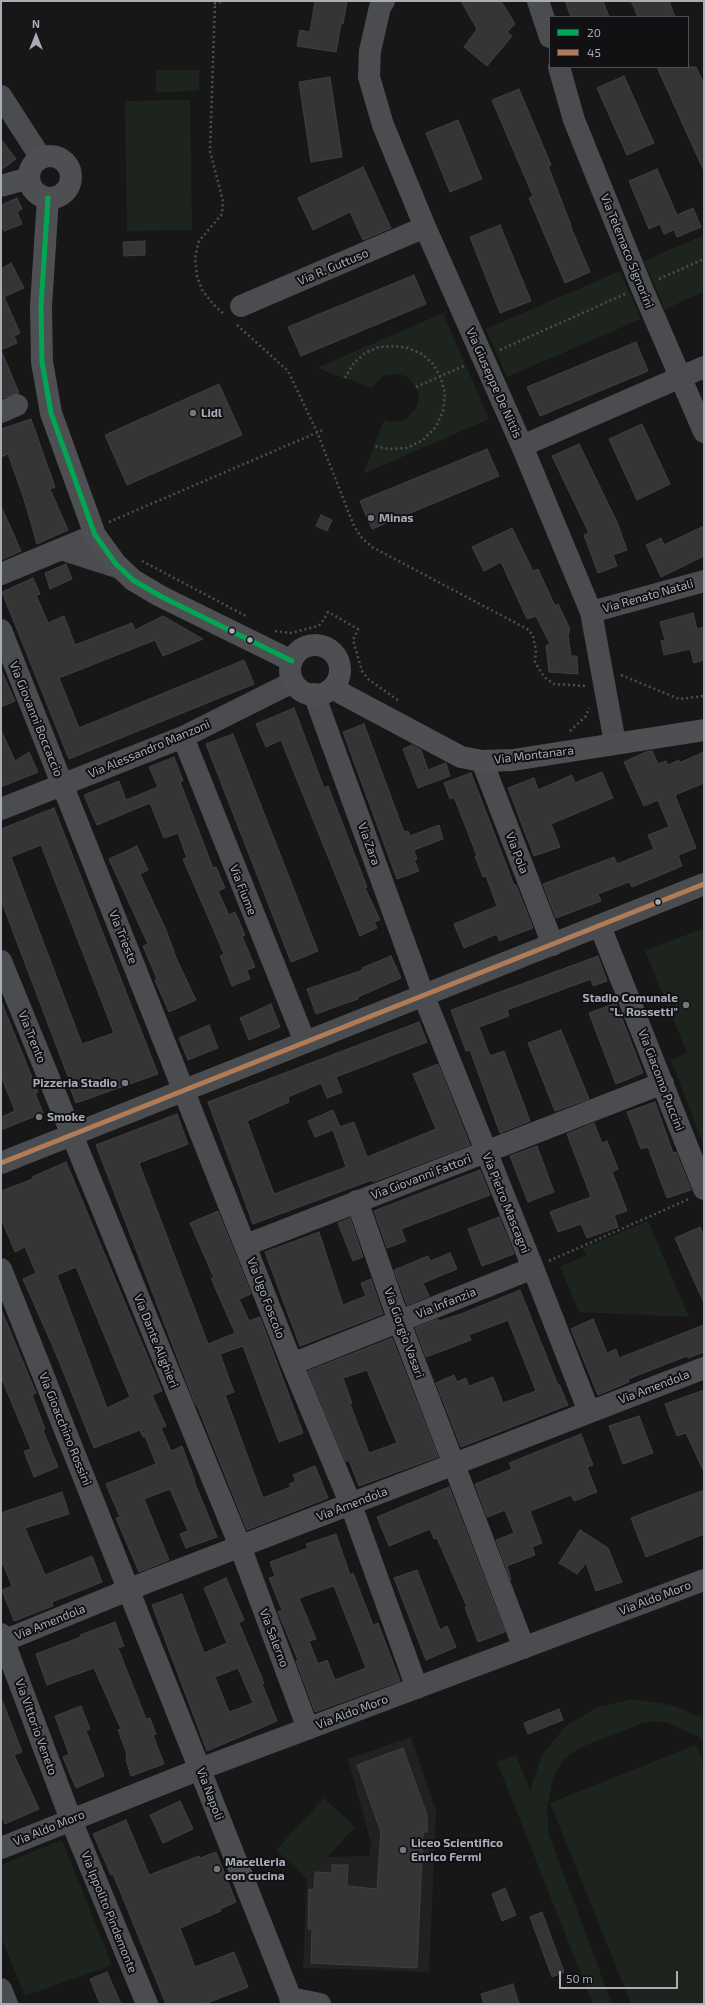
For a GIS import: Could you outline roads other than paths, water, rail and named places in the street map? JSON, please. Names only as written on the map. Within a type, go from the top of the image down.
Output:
[{"type":"main road","points":[[55,157],[66,164],[70,170],[70,184],[66,190],[55,197],[48,198],[37,194],[30,184],[29,178],[32,166],[41,158],[55,157]]},
{"type":"main road","points":[[1,186],[29,178]]},
{"type":"main road","points":[[48,198],[41,306],[42,362],[51,413],[105,526],[129,563],[133,580],[160,596],[259,645],[293,671],[302,690],[324,691],[338,680],[340,672],[338,660],[330,650],[316,645],[301,649],[293,671]]},
{"type":"main road","name":"Via Montanara","points":[[324,691],[341,693],[461,757],[482,761],[513,760],[704,730]]},
{"type":"street","name":"Via Giuseppe De Nittis","points":[[384,1],[380,7],[370,51],[370,77],[383,126],[425,227],[522,446],[592,612],[615,743]]},
{"type":"street","points":[[538,1],[549,34]]},
{"type":"street","name":"Via Telemaco Signorini","points":[[559,68],[574,120],[641,286],[704,432]]},
{"type":"street","points":[[1,96],[41,158]]},
{"type":"street","name":"Via R. Guttuso","points":[[233,314],[425,227]]},
{"type":"street","points":[[522,446],[704,367]]},
{"type":"street","points":[[1,574],[61,549],[105,526]]},
{"type":"street","points":[[61,549],[129,563]]},
{"type":"street","name":"Via Renato Natali","points":[[592,612],[704,581]]},
{"type":"street","name":"Via Giovanni Boccaccio","points":[[1,630],[63,785]]},
{"type":"street","name":"Via Alessandro Manzoni","points":[[1,810],[183,737],[293,671]]},
{"type":"street","name":"Via Zara","points":[[324,691],[423,994]]},
{"type":"street","name":"Via Fiume","points":[[183,737],[305,1042]]},
{"type":"street","name":"Via Pola","points":[[482,761],[553,945]]},
{"type":"street","name":"Via Trieste","points":[[63,785],[183,1090]]},
{"type":"street","points":[[1,1162],[704,884]]},
{"type":"street","name":"Via Giacomo Puccini","points":[[600,926],[663,1083],[697,1194]]},
{"type":"street","name":"Via Trento","points":[[1,961],[72,1135]]},
{"type":"street","name":"Via Pietro Mascagni","points":[[423,994],[589,1412]]},
{"type":"street","name":"Via Giovanni Fattori","points":[[246,1245],[663,1083]]},
{"type":"street","name":"Via Ugo Foscolo","points":[[183,1090],[246,1245],[292,1364],[351,1505],[417,1688]]},
{"type":"street","name":"Via Dante Alighieri","points":[[72,1135],[240,1546]]},
{"type":"street","name":"Via Giorgio Vasari","points":[[357,1201],[399,1321],[524,1648]]},
{"type":"street","name":"Via Infanzia","points":[[292,1364],[533,1268]]},
{"type":"street","name":"Via Gioacchino Rossini","points":[[1,1269],[129,1589]]},
{"type":"street","name":"Via Amendola","points":[[2,1639],[704,1368]]},
{"type":"street","name":"Via Salerno","points":[[240,1546],[308,1729]]},
{"type":"street","name":"Via Aldo Moro","points":[[1,1848],[200,1769],[704,1580]]},
{"type":"street","name":"Via Napoli","points":[[129,1589],[292,2001]]},
{"type":"street","name":"Via Vittorio Veneto","points":[[2,1639],[71,1820]]},
{"type":"street","name":"Via Ippolito Pindemonte","points":[[71,1820],[147,2004]]},
{"type":"street","points":[[1,1989],[7,2004]]},
{"type":"street","points":[[292,2001],[320,2004]]},
{"type":"place","name":"Lidl","points":[[193,413]]},
{"type":"place","name":"Minas","points":[[371,518]]},
{"type":"place","name":"Stadio Comunale \"L. Rossetti\"","points":[[686,1005]]},
{"type":"place","name":"Pizzeria Stadio","points":[[125,1083]]},
{"type":"place","name":"Smoke","points":[[39,1117]]},
{"type":"place","name":"Liceo Scientifico Enrico Fermi","points":[[403,1850]]},
{"type":"place","name":"Macelleria con cucina","points":[[217,1869]]}]
